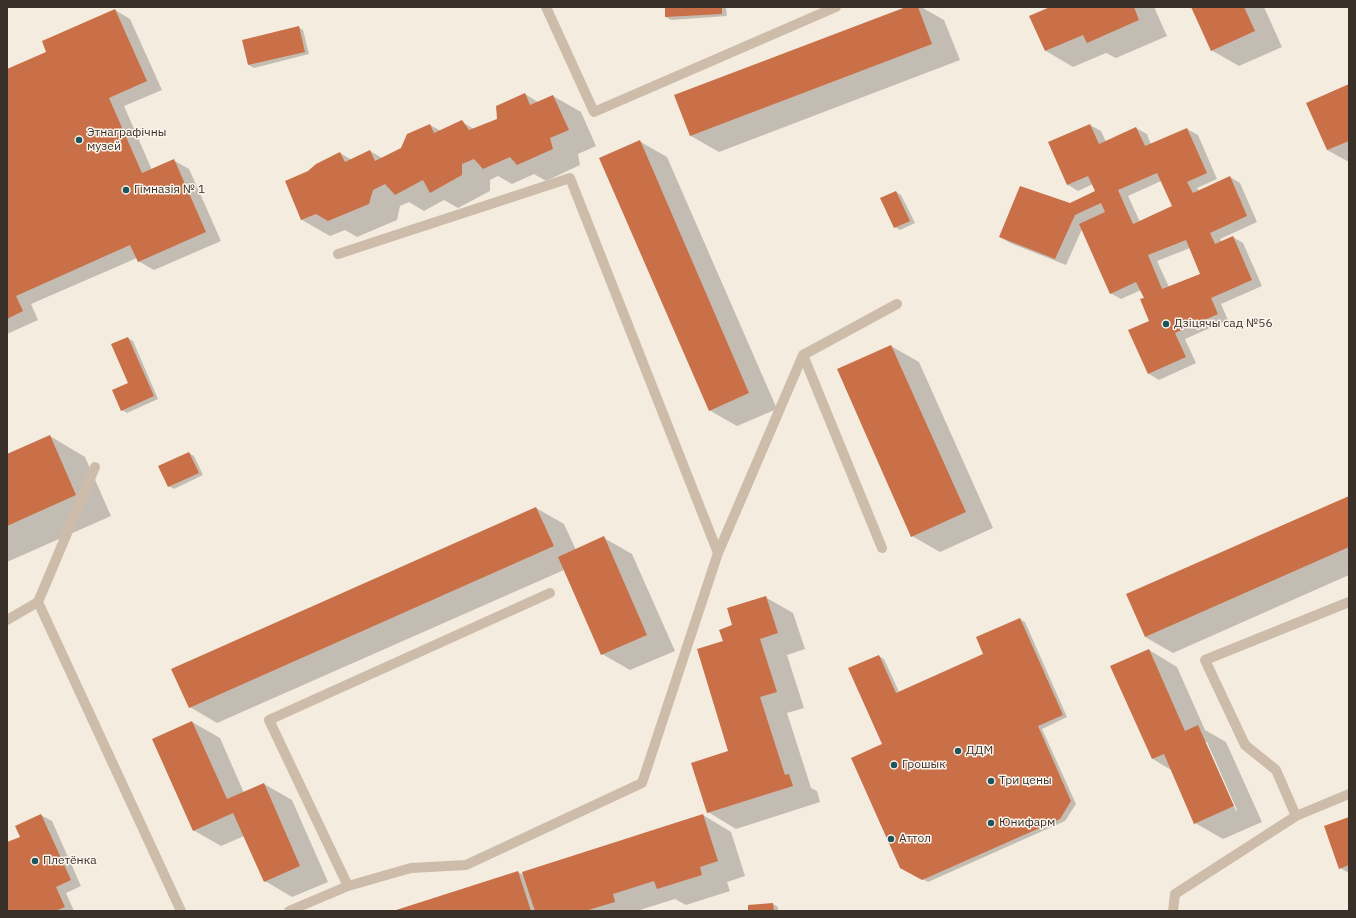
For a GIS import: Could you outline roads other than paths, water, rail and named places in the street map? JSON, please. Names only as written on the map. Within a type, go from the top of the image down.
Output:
[{"type":"street","points":[[546,7],[594,112],[836,7]]},
{"type":"street","points":[[338,254],[570,178],[718,553]]},
{"type":"street","points":[[289,911],[348,886],[411,868],[466,864],[642,783],[718,553],[803,355],[897,304]]},
{"type":"street","points":[[803,355],[882,548]]},
{"type":"street","points":[[7,620],[38,602],[96,467]]},
{"type":"street","points":[[348,886],[269,720],[550,593]]},
{"type":"street","points":[[38,602],[181,911]]},
{"type":"street","points":[[1296,816],[1276,770],[1245,746],[1205,660],[1349,602]]},
{"type":"street","points":[[1173,911],[1175,894],[1296,816],[1349,794]]},
{"type":"place","name":"Этнаграфічны музей","points":[[79,140]]},
{"type":"place","name":"Гімназія № 1","points":[[126,190]]},
{"type":"place","name":"Дзіцячы сад №56","points":[[1166,324]]},
{"type":"place","name":"ДДМ","points":[[958,751]]},
{"type":"place","name":"Грошык","points":[[894,765]]},
{"type":"place","name":"Три цены","points":[[991,781]]},
{"type":"place","name":"Юнифарм","points":[[991,823]]},
{"type":"place","name":"Аттол","points":[[891,839]]},
{"type":"place","name":"Плетёнка","points":[[35,861]]}]
